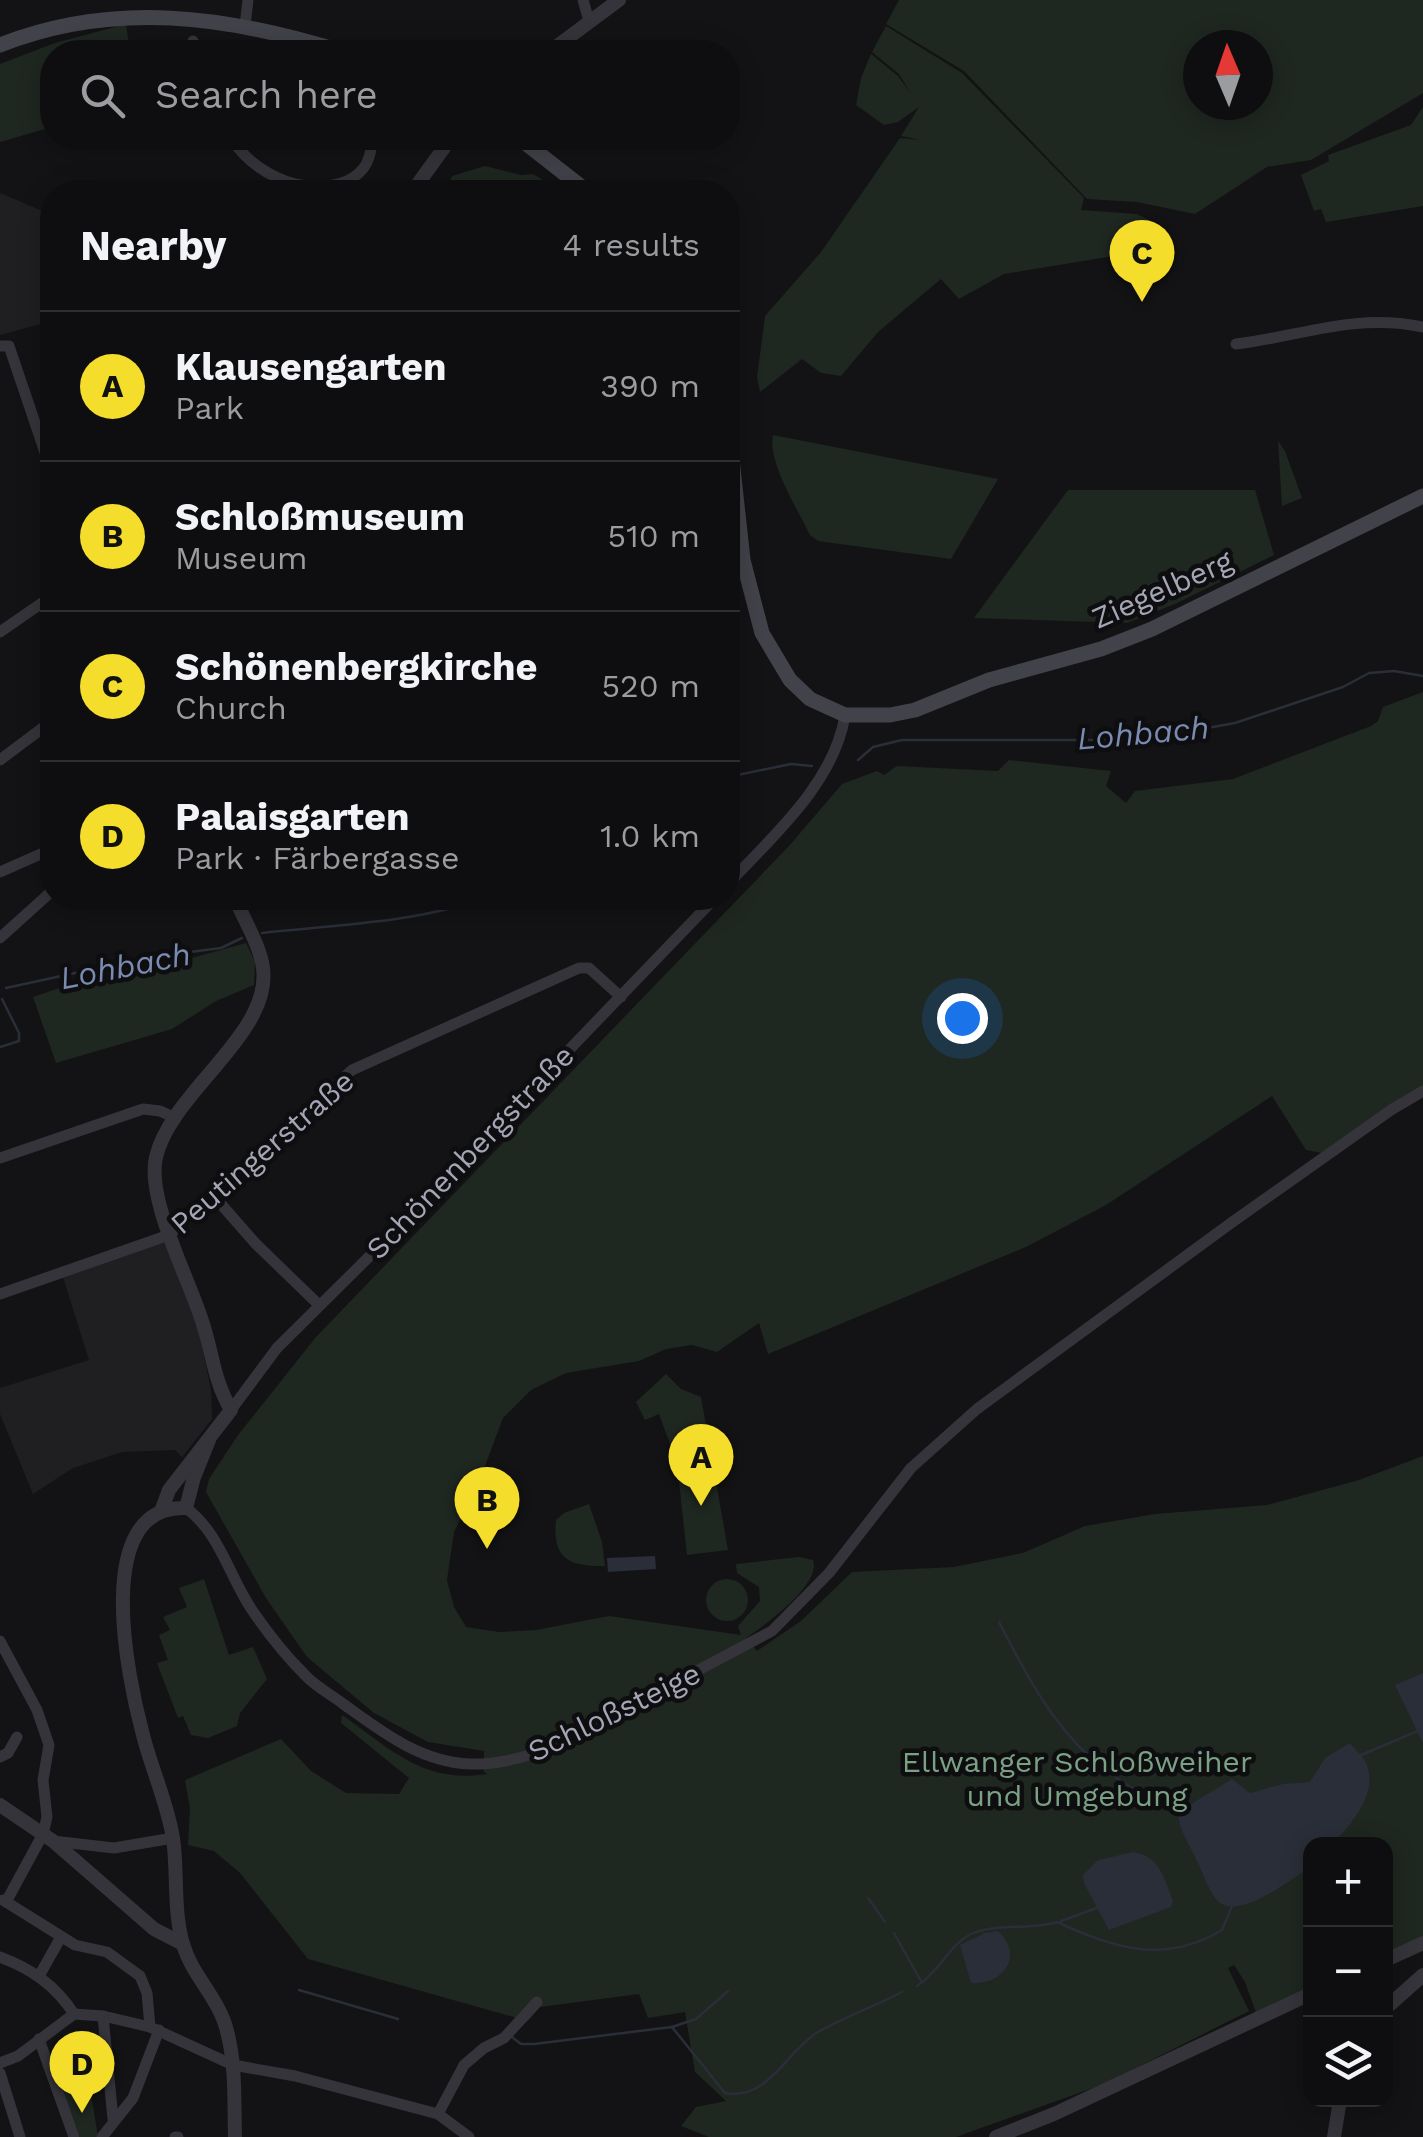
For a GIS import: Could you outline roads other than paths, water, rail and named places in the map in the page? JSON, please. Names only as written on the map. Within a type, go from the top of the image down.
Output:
[{"type":"main road","points":[[0,45],[28,33],[103,15],[164,15],[246,26],[298,40]]},
{"type":"main road","points":[[534,150],[573,180]]},
{"type":"main road","name":"Ziegelberg","points":[[845,715],[890,716],[916,710],[989,680],[1152,629],[1423,496]]},
{"type":"main road","points":[[740,532],[762,633],[790,680],[810,700],[845,715]]},
{"type":"street","points":[[246,26],[248,0]]},
{"type":"street","points":[[583,0],[589,21]]},
{"type":"street","points":[[564,40],[619,0]]},
{"type":"street","points":[[239,150],[284,180]]},
{"type":"street","points":[[349,180],[362,174],[371,159],[371,150]]},
{"type":"street","points":[[420,180],[442,150]]},
{"type":"street","points":[[1236,344],[1344,323],[1381,321],[1423,327]]},
{"type":"street","points":[[4,346],[40,441]]},
{"type":"street","points":[[0,632],[40,604]]},
{"type":"street","points":[[740,870],[825,772],[842,734],[845,715]]},
{"type":"street","points":[[0,760],[40,730]]},
{"type":"street","points":[[0,872],[40,854]]},
{"type":"street","points":[[0,938],[40,902]]},
{"type":"street","points":[[235,2137],[233,2065],[224,2017],[183,1944],[173,1838],[130,1680],[123,1595],[132,1537],[150,1516],[162,1509],[186,1508],[210,1440],[231,1410],[217,1386],[204,1327],[155,1184],[154,1163],[173,1118],[244,1031],[262,992],[261,960],[240,910]]},
{"type":"street","name":"Schönenbergstraße","points":[[231,1410],[276,1348],[704,910]]},
{"type":"street","name":"Peutingerstraße","points":[[0,1294],[170,1235],[352,1070],[579,968],[589,968],[621,997]]},
{"type":"street","name":"Schloßsteige","points":[[186,1508],[200,1519],[223,1554],[251,1608],[306,1676],[404,1746],[433,1758],[471,1764],[527,1757],[758,1640],[792,1612],[829,1572],[911,1468],[1019,1377],[1348,1140],[1423,1091]]},
{"type":"street","points":[[0,1158],[142,1109],[160,1111],[173,1118]]},
{"type":"street","points":[[213,1195],[256,1244],[319,1305]]},
{"type":"street","points":[[162,1509],[168,1490],[210,1440]]},
{"type":"street","points":[[0,1642],[38,1710],[49,1745],[43,1780],[48,1838],[3,1900],[61,1938],[106,1952],[140,1976],[147,1993],[154,2029],[133,2098],[102,2137]]},
{"type":"street","points":[[0,1757],[8,1754],[16,1737]]},
{"type":"street","points":[[0,1805],[48,1838],[154,1929],[183,1944]]},
{"type":"street","points":[[48,1838],[114,1848],[173,1838]]},
{"type":"street","points":[[39,1976],[61,1938]]},
{"type":"street","points":[[1393,1957],[1423,1943]]},
{"type":"street","points":[[0,1957],[39,1976],[62,1996],[74,2014]]},
{"type":"street","points":[[1393,2002],[1423,1975]]},
{"type":"street","points":[[996,2137],[1054,2114],[1303,1997]]},
{"type":"street","points":[[438,2114],[473,2055],[509,2034],[538,2002]]},
{"type":"street","points":[[0,2063],[18,2056],[74,2014],[103,2016],[154,2029],[233,2065],[295,2076],[438,2114],[469,2137]]},
{"type":"street","points":[[103,2016],[113,2119]]},
{"type":"street","points":[[39,2039],[74,2137]]},
{"type":"street","points":[[0,2073],[20,2137]]},
{"type":"street","points":[[1334,2137],[1339,2107]]},
{"type":"waterway","name":"Lohbach","points":[[858,760],[873,747],[902,740],[1109,740],[1196,730],[1235,723],[1343,687],[1369,673],[1394,671],[1423,676]]},
{"type":"waterway","name":"Lohbach","points":[[740,775],[791,764],[812,766]]},
{"type":"waterway","name":"Lohbach","points":[[262,933],[404,918],[443,910]]},
{"type":"waterway","name":"Lohbach","points":[[6,988],[144,958],[221,948],[242,938]]},
{"type":"waterway","name":"Lohbach","points":[[0,1047],[19,1041],[19,1033],[2,999]]},
{"type":"waterway","points":[[999,1622],[1038,1694],[1075,1743],[1117,1779],[1147,1798]]},
{"type":"waterway","points":[[1361,1755],[1423,1729]]},
{"type":"waterway","points":[[1163,1805],[1179,1812]]},
{"type":"waterway","points":[[868,1898],[885,1922]]},
{"type":"waterway","points":[[917,1986],[962,1940],[979,1931],[1057,1922],[1119,1945],[1159,1950],[1201,1941],[1222,1930],[1232,1906]]},
{"type":"waterway","points":[[1061,1921],[1097,1908]]},
{"type":"waterway","points":[[894,1933],[922,1983]]},
{"type":"waterway","points":[[299,1990],[398,2019]]},
{"type":"waterway","points":[[672,2027],[696,2019],[728,1991]]},
{"type":"waterway","points":[[512,2037],[521,2044],[534,2044],[672,2027],[725,2093],[740,2093],[765,2082],[818,2032],[902,1992]]},
{"type":"place","name":"Schönenbergkirche","points":[[1142,302]]},
{"type":"place","name":"Klausengarten","points":[[701,1506]]},
{"type":"place","name":"Schloßmuseum","points":[[487,1549]]},
{"type":"place","name":"Palaisgarten","points":[[82,2113]]},
{"type":"park label","name":"Ellwanger Schloßweiher und Umgebung","points":[[1077,1778]]}]
